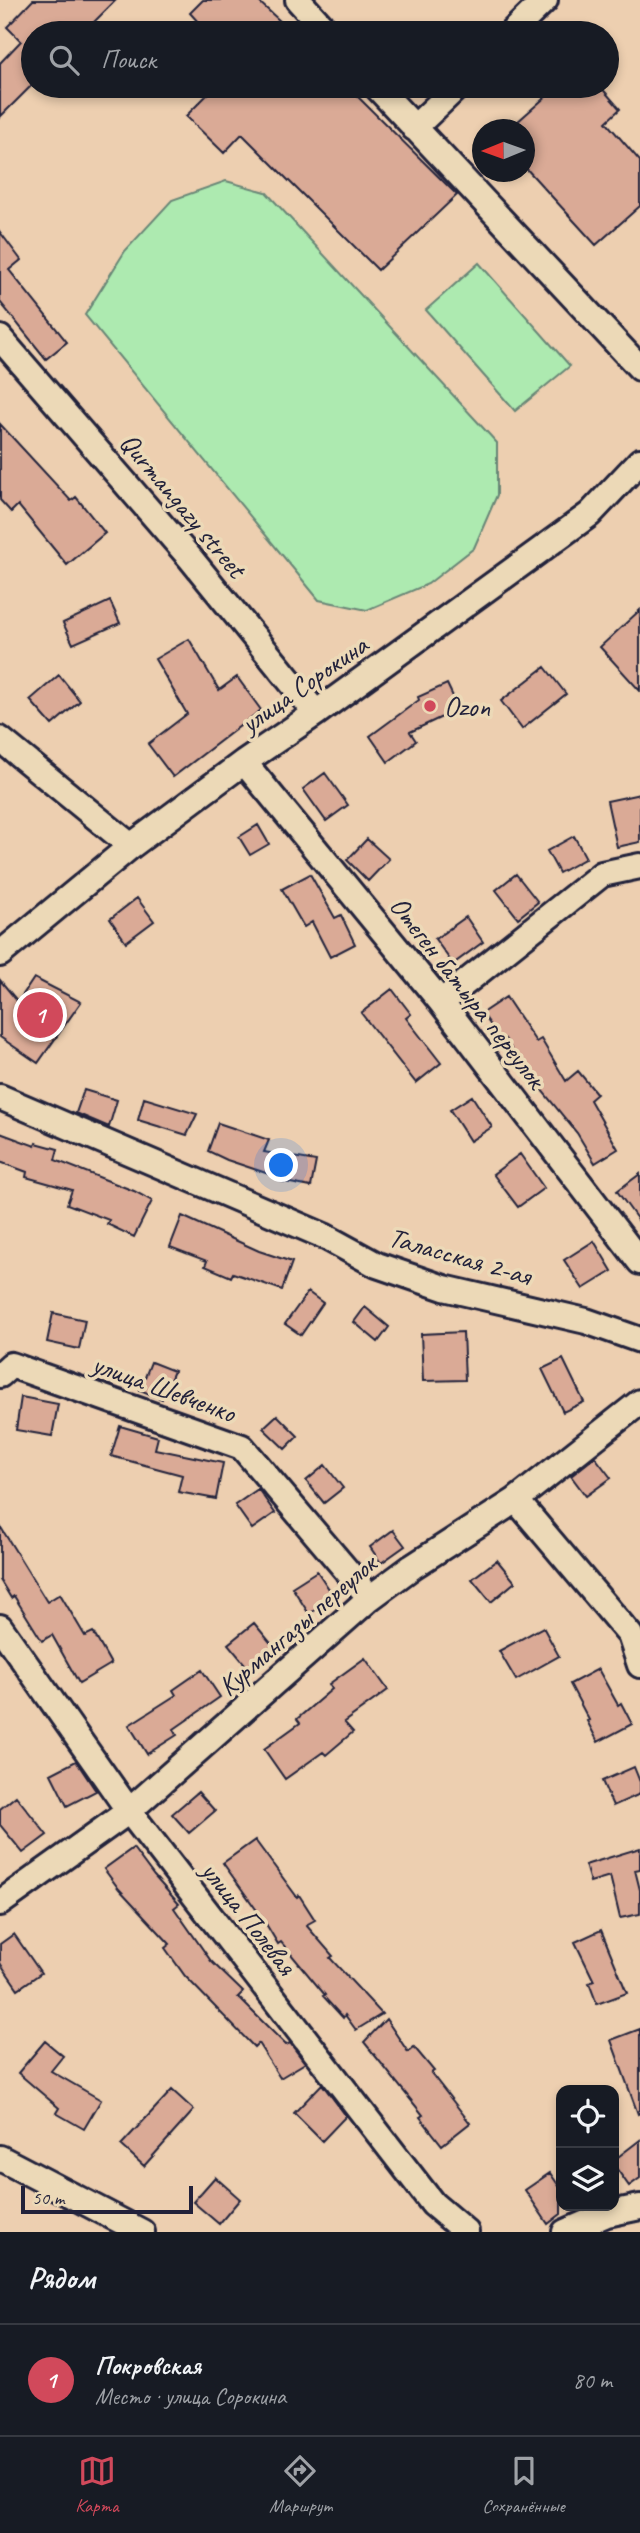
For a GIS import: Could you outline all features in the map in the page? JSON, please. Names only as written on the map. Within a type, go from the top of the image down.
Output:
[{"type":"street","points":[[298,0],[317,21]]},
{"type":"street","points":[[523,21],[545,0]]},
{"type":"street","points":[[387,98],[640,368]]},
{"type":"street","points":[[414,128],[445,98]]},
{"type":"street","name":"Qurmangazy street","points":[[0,338],[191,559],[316,713]]},
{"type":"street","name":"улица Сорокина","points":[[0,954],[131,846],[590,514],[640,461]]},
{"type":"street","points":[[0,739],[131,846]]},
{"type":"street","name":"Отеген батыра переулок","points":[[244,762],[441,1002],[640,1262]]},
{"type":"street","points":[[441,1002],[602,874],[640,866]]},
{"type":"street","name":"Таласская 2-ая","points":[[0,1097],[324,1237],[377,1265],[444,1288],[586,1321],[640,1340]]},
{"type":"street","name":"улица Шевченко","points":[[0,1375],[12,1365],[242,1447],[370,1598]]},
{"type":"street","name":"Курмангазы переулок","points":[[0,1903],[128,1811],[370,1598],[412,1567],[516,1500],[640,1402]]},
{"type":"street","points":[[516,1500],[630,1635],[640,1665]]},
{"type":"street","name":"улица Полевая","points":[[0,1627],[128,1811],[433,2204],[466,2232]]},
{"type":"street","points":[[0,2158],[142,2232]]},
{"type":"street","points":[[565,2232],[607,2214],[640,2207]]},
{"type":"green space","points":[[226,181],[266,192],[497,443],[497,495],[474,548],[428,584],[367,610],[319,600],[85,315],[125,251],[172,200]]},
{"type":"green space","points":[[479,263],[570,366],[515,411],[426,310]]},
{"type":"building","points":[[33,0],[116,0],[95,21],[21,21],[21,41],[7,27]]},
{"type":"building","points":[[203,0],[257,0],[280,21],[197,21],[190,13]]},
{"type":"building","points":[[21,41],[21,96],[0,117],[0,63]]},
{"type":"building","points":[[204,98],[359,98],[457,195],[378,270],[242,134],[224,153],[186,116]]},
{"type":"building","points":[[544,98],[610,98],[620,109],[606,122],[640,161],[640,206],[596,245],[535,178],[535,119],[520,119]]},
{"type":"building","points":[[0,232],[21,260],[9,270],[67,342],[46,359],[0,302]]},
{"type":"building","points":[[0,424],[71,501],[76,497],[105,533],[67,565],[18,505],[11,512],[0,500]]},
{"type":"building","points":[[110,601],[120,623],[73,644],[63,623]]},
{"type":"building","points":[[640,610],[640,691],[600,647]]},
{"type":"building","points":[[189,639],[219,690],[237,677],[261,710],[173,777],[148,744],[187,714],[155,659]]},
{"type":"building","points":[[545,667],[566,694],[522,729],[501,701]]},
{"type":"building","points":[[59,675],[80,701],[52,725],[30,700]]},
{"type":"building","points":[[447,684],[459,709],[410,732],[416,741],[388,762],[370,736],[419,700],[418,697]]},
{"type":"building","points":[[325,773],[348,805],[326,821],[303,789]]},
{"type":"building","points":[[640,794],[640,842],[617,847],[607,801]]},
{"type":"building","points":[[258,825],[269,844],[250,855],[239,837]]},
{"type":"building","points":[[574,836],[586,858],[559,873],[547,851]]},
{"type":"building","points":[[367,839],[389,859],[368,881],[347,860]]},
{"type":"building","points":[[310,874],[335,918],[341,915],[355,944],[330,957],[312,922],[304,927],[282,889]]},
{"type":"building","points":[[516,874],[538,902],[518,918],[496,890]]},
{"type":"building","points":[[137,898],[154,921],[126,942],[110,919]]},
{"type":"building","points":[[466,917],[483,942],[453,964],[435,939]]},
{"type":"building","points":[[34,978],[81,1002],[38,1063],[0,1037],[0,980],[18,1002]]},
{"type":"building","points":[[392,989],[411,1014],[406,1018],[441,1063],[416,1083],[361,1013]]},
{"type":"building","points":[[506,997],[536,1042],[541,1039],[566,1081],[578,1071],[597,1094],[590,1100],[618,1149],[595,1163],[577,1133],[537,1084],[534,1086],[505,1039],[502,1041],[482,1013]]},
{"type":"building","points":[[84,1090],[117,1100],[109,1127],[76,1113]]},
{"type":"building","points":[[472,1096],[492,1127],[470,1141],[450,1110]]},
{"type":"building","points":[[144,1098],[197,1114],[187,1135],[138,1120]]},
{"type":"building","points":[[218,1123],[269,1140],[264,1152],[316,1161],[311,1187],[280,1181],[281,1178],[208,1151]]},
{"type":"building","points":[[0,1133],[35,1146],[36,1143],[58,1149],[55,1160],[134,1191],[152,1201],[134,1237],[107,1224],[109,1220],[67,1204],[72,1190],[26,1177],[27,1172],[0,1162]]},
{"type":"building","points":[[520,1154],[544,1188],[518,1207],[493,1174]]},
{"type":"building","points":[[640,1174],[640,1223],[617,1191]]},
{"type":"building","points":[[182,1216],[259,1251],[292,1262],[282,1290],[233,1273],[231,1277],[205,1266],[207,1261],[170,1247]]},
{"type":"building","points":[[594,1241],[612,1271],[583,1289],[564,1260]]},
{"type":"building","points":[[308,1292],[323,1303],[301,1335],[285,1324]]},
{"type":"building","points":[[365,1307],[389,1327],[378,1342],[354,1322]]},
{"type":"building","points":[[53,1313],[85,1320],[79,1349],[47,1342]]},
{"type":"building","points":[[463,1332],[465,1380],[423,1381],[421,1334]]},
{"type":"building","points":[[563,1359],[584,1402],[563,1412],[542,1369]]},
{"type":"building","points":[[151,1362],[174,1371],[162,1399],[140,1390]]},
{"type":"building","points":[[21,1397],[58,1404],[52,1436],[16,1430]]},
{"type":"building","points":[[277,1415],[298,1436],[285,1449],[263,1428]]},
{"type":"building","points":[[120,1426],[158,1437],[155,1449],[223,1463],[216,1499],[178,1492],[182,1475],[111,1456]]},
{"type":"building","points":[[595,1457],[611,1478],[586,1496],[571,1476]]},
{"type":"building","points":[[325,1465],[343,1488],[324,1503],[306,1481]]},
{"type":"building","points":[[258,1489],[275,1513],[252,1529],[235,1505]]},
{"type":"building","points":[[0,1526],[47,1602],[60,1594],[85,1636],[93,1632],[111,1664],[79,1683],[52,1635],[42,1641],[14,1596],[11,1598],[0,1580]]},
{"type":"building","points":[[393,1530],[405,1546],[381,1563],[370,1547]]},
{"type":"building","points":[[497,1560],[515,1582],[491,1602],[472,1579]]},
{"type":"building","points":[[317,1571],[335,1598],[309,1614],[292,1587]]},
{"type":"building","points":[[254,1623],[275,1648],[249,1669],[228,1644]]},
{"type":"building","points":[[543,1627],[559,1656],[516,1680],[499,1651]]},
{"type":"building","points":[[365,1658],[388,1690],[344,1722],[353,1732],[326,1755],[323,1752],[285,1779],[264,1749],[300,1723],[297,1719],[332,1689],[329,1684]]},
{"type":"building","points":[[598,1669],[632,1724],[598,1742],[570,1684]]},
{"type":"building","points":[[202,1670],[220,1697],[174,1729],[177,1735],[147,1754],[129,1725],[176,1695],[173,1690]]},
{"type":"building","points":[[76,1761],[96,1791],[67,1806],[51,1774]]},
{"type":"building","points":[[634,1767],[640,1782],[640,1794],[613,1806],[602,1781]]},
{"type":"building","points":[[198,1792],[215,1811],[189,1833],[172,1814]]},
{"type":"building","points":[[16,1796],[47,1835],[23,1853],[0,1825],[0,1809]]},
{"type":"building","points":[[255,1840],[297,1897],[299,1895],[315,1920],[306,1925],[333,1956],[330,1958],[382,2014],[356,2030],[345,2015],[343,2018],[323,1996],[325,1995],[281,1942],[278,1944],[223,1863]]},
{"type":"building","points":[[133,1848],[179,1904],[174,1908],[211,1961],[243,1992],[238,1997],[286,2045],[290,2043],[305,2063],[280,2078],[258,2043],[254,2047],[185,1976],[165,1948],[170,1944],[104,1869]]},
{"type":"building","points":[[640,1848],[640,1869],[635,1870],[640,1890],[640,1914],[620,1918],[610,1876],[590,1882],[585,1865]]},
{"type":"building","points":[[601,1930],[627,1993],[597,2004],[589,1983],[594,1981],[575,1942]]},
{"type":"building","points":[[14,1934],[41,1973],[18,1989],[0,1963],[0,1944]]},
{"type":"building","points":[[386,2019],[408,2052],[414,2047],[434,2071],[431,2073],[470,2123],[442,2145],[420,2117],[423,2115],[364,2042]]},
{"type":"building","points":[[640,2029],[640,2113],[638,2114],[611,2040]]},
{"type":"building","points":[[45,2041],[63,2056],[51,2071],[101,2100],[84,2129],[56,2113],[59,2108],[18,2073]]},
{"type":"building","points":[[322,2084],[346,2116],[322,2141],[294,2113]]},
{"type":"building","points":[[172,2090],[194,2110],[144,2166],[121,2145]]},
{"type":"building","points":[[640,2140],[640,2178],[629,2186],[619,2172],[619,2156]]},
{"type":"building","points":[[550,2173],[556,2182],[556,2211],[561,2211],[561,2214],[548,2224],[525,2190]]},
{"type":"building","points":[[215,2177],[240,2199],[219,2224],[193,2202]]},
{"type":"place","name":"Ozon","points":[[430,706]]},
{"type":"place","name":"Покровская","points":[[40,1015]]}]
